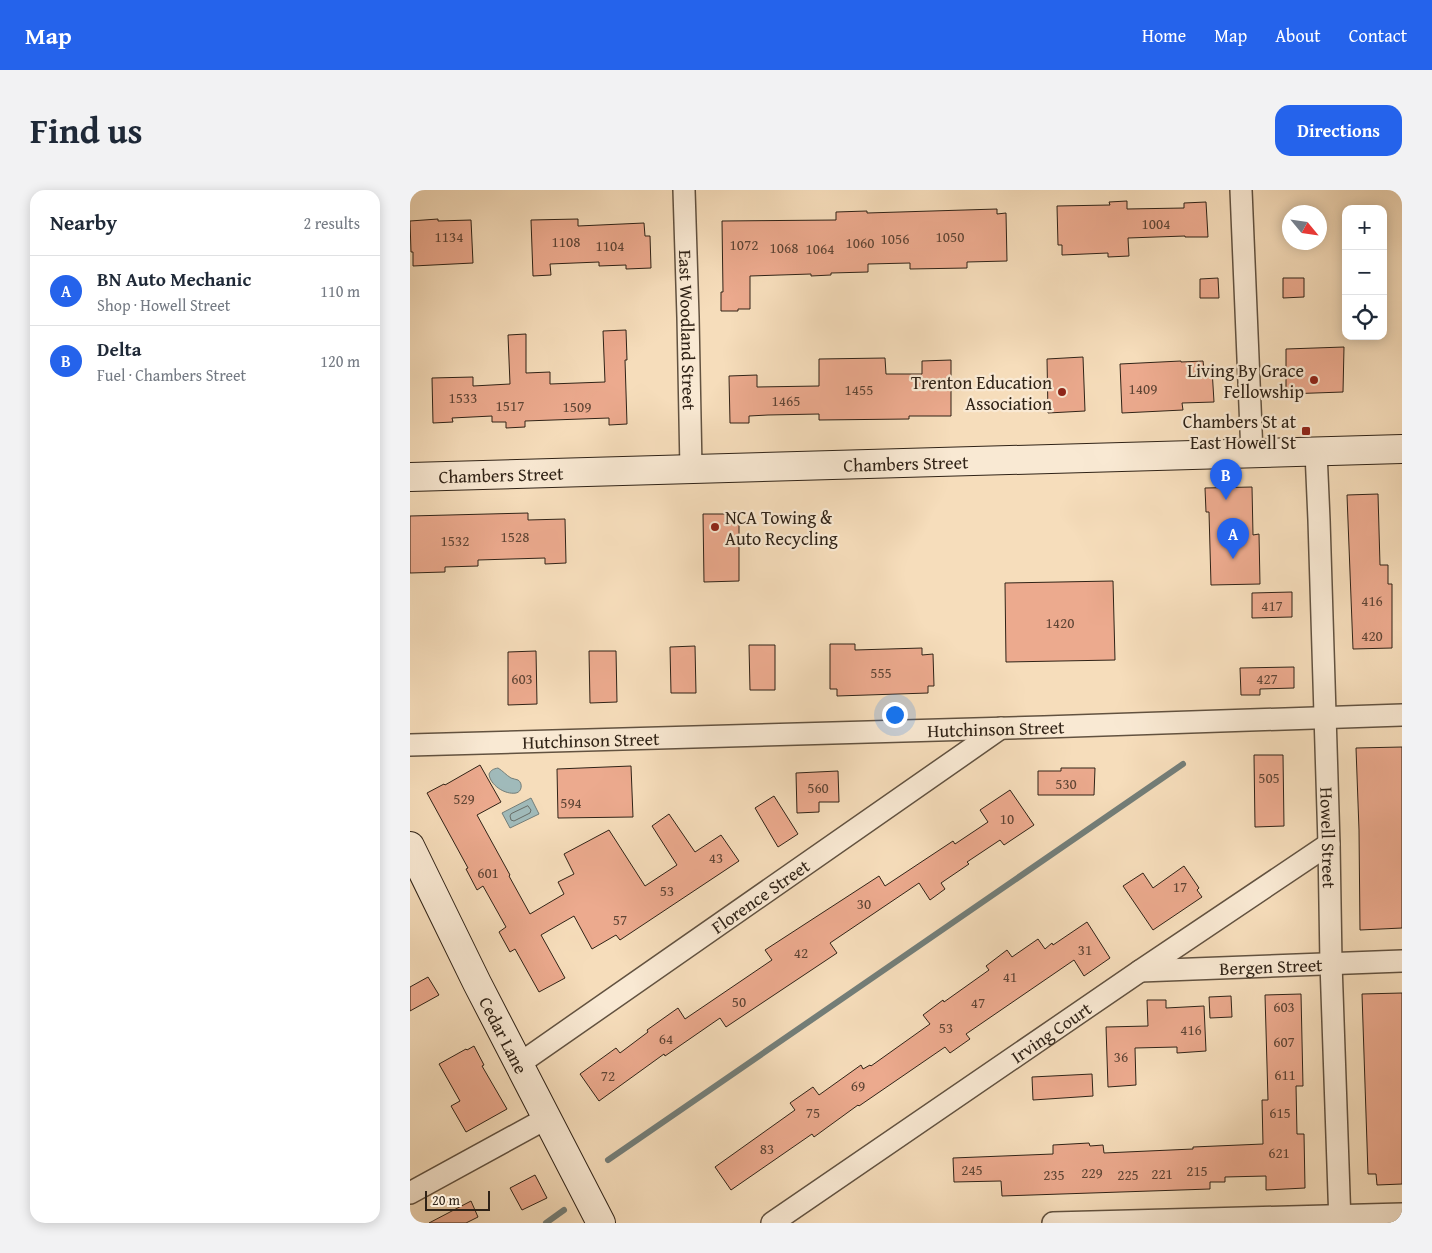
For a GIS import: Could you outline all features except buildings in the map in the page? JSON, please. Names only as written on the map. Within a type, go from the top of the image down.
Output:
[{"type":"street","name":"East Woodland Street","points":[[684,190],[691,469]]},
{"type":"street","points":[[1240,190],[1252,454]]},
{"type":"street","name":"Chambers Street","points":[[410,476],[1402,450]]},
{"type":"street","name":"Howell Street","points":[[1316,452],[1340,1219]]},
{"type":"street","name":"Hutchinson Street","points":[[410,745],[1402,715]]},
{"type":"street","name":"Florence Street","points":[[519,1064],[1001,728]]},
{"type":"street","name":"Irving Court","points":[[772,1223],[1329,844]]},
{"type":"street","name":"Cedar Lane","points":[[410,846],[417,880],[519,1064],[602,1223]]},
{"type":"street","name":"Bergen Street","points":[[1140,971],[1402,961]]},
{"type":"street","points":[[410,1193],[547,1118]]},
{"type":"street","points":[[1053,1223],[1340,1219],[1402,1214]]},
{"type":"water","points":[[498,768],[511,778],[520,781],[520,791],[512,793],[503,791],[492,782],[489,774],[492,770]]},
{"type":"water","points":[[531,798],[539,814],[510,828],[502,813]]},
{"type":"waterway","points":[[608,1160],[1183,764]]},
{"type":"waterway","points":[[546,1223],[564,1210]]},
{"type":"place","name":"Living By Grace Fellowship","points":[[1314,380]]},
{"type":"place","name":"Trenton Education Association","points":[[1062,392]]},
{"type":"place","name":"Chambers St at East Howell St","points":[[1306,431]]},
{"type":"place","name":"Delta","points":[[1226,500]]},
{"type":"place","name":"NCA Towing & Auto Recycling","points":[[715,527]]},
{"type":"place","name":"BN Auto Mechanic","points":[[1233,559]]}]
